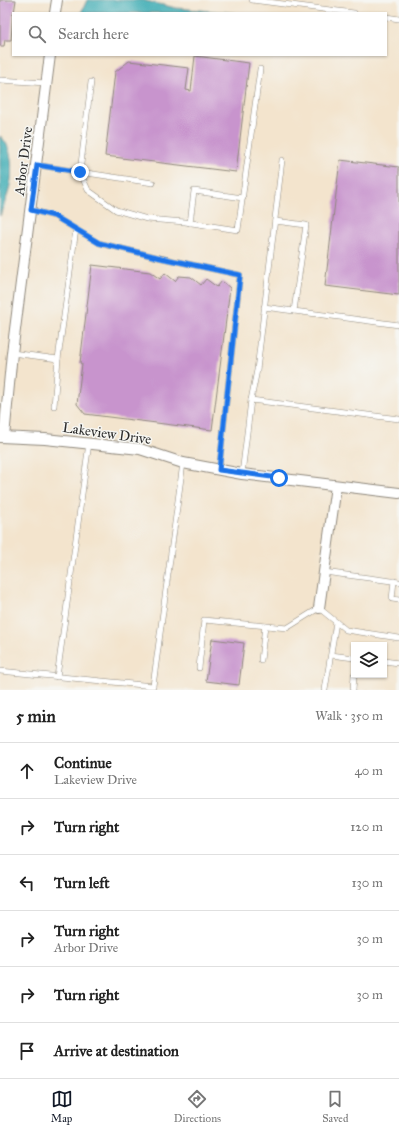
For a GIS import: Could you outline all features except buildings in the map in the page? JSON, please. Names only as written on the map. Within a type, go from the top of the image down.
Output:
[{"type":"street","points":[[55,12],[57,0]]},
{"type":"street","name":"Arbor Drive","points":[[2,437],[50,56]]},
{"type":"street","name":"Lakeview Drive","points":[[2,437],[89,443],[140,449],[183,463],[242,474],[399,493]]},
{"type":"street","points":[[319,608],[336,486]]},
{"type":"lane","points":[[252,0],[346,12]]},
{"type":"lane","points":[[387,17],[399,19]]},
{"type":"lane","points":[[91,82],[80,172],[88,190],[116,210],[147,219],[238,230],[260,69]]},
{"type":"lane","points":[[0,80],[46,83]]},
{"type":"lane","points":[[242,474],[251,400],[257,370],[282,160]]},
{"type":"lane","points":[[37,165],[153,183]]},
{"type":"lane","points":[[190,223],[194,191],[243,198]]},
{"type":"lane","points":[[31,210],[54,216],[99,243],[240,275],[219,470]]},
{"type":"lane","points":[[275,221],[306,226],[294,311]]},
{"type":"lane","points":[[54,406],[58,359],[76,229]]},
{"type":"lane","points":[[264,307],[399,325]]},
{"type":"lane","points":[[12,353],[58,359]]},
{"type":"lane","points":[[251,400],[399,419]]},
{"type":"lane","points":[[58,677],[89,443]]},
{"type":"lane","points":[[0,671],[153,686],[183,463]]},
{"type":"lane","points":[[324,572],[397,581],[392,599],[399,600]]},
{"type":"lane","points":[[199,668],[204,620],[287,628],[319,608],[346,630],[399,638]]},
{"type":"lane","points":[[325,690],[336,622]]},
{"type":"lane","points":[[261,660],[265,626]]},
{"type":"lane","points":[[331,655],[351,658]]},
{"type":"lane","points":[[387,661],[399,663]]},
{"type":"lane","points":[[353,690],[354,678]]},
{"type":"water","points":[[87,0],[142,0],[176,8],[223,12],[81,12]]},
{"type":"water","points":[[0,136],[4,140],[10,152],[12,166],[9,190],[0,216]]},
{"type":"route","points":[[80,172],[37,165],[31,210],[54,216],[99,243],[240,275],[219,470],[279,478]]}]
